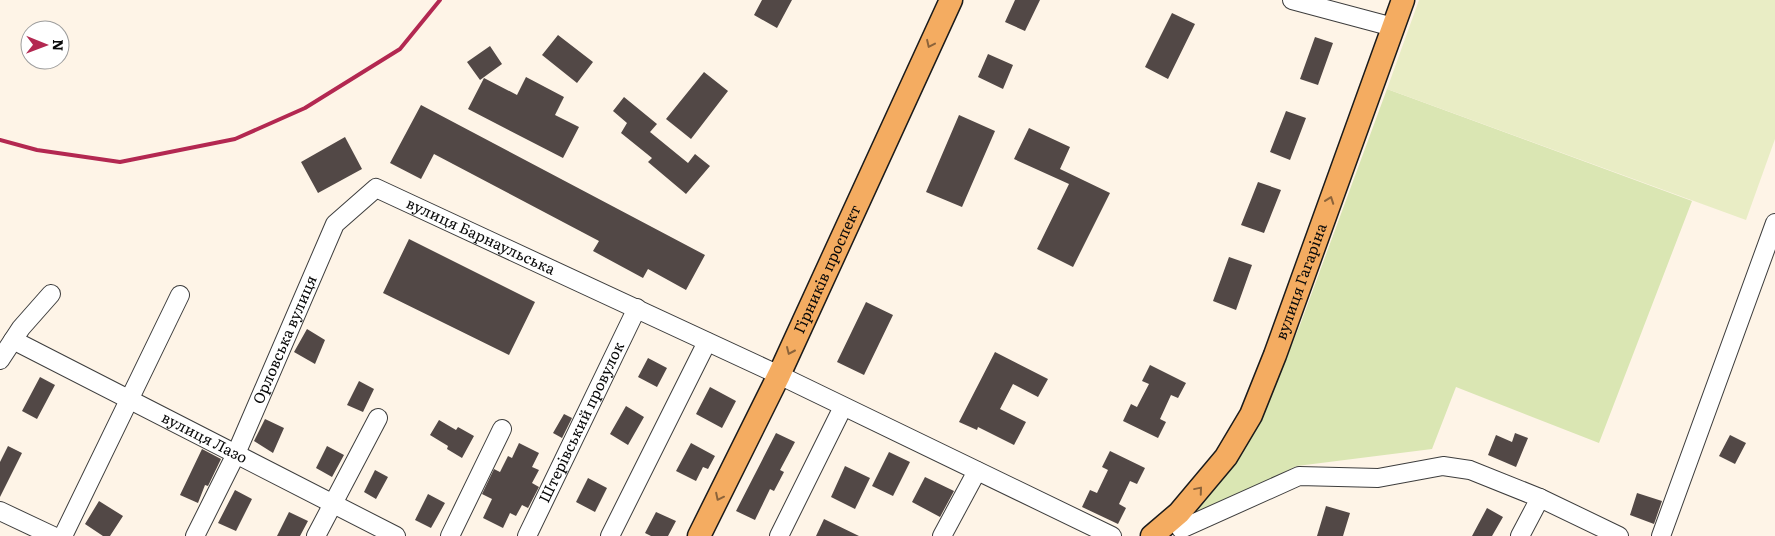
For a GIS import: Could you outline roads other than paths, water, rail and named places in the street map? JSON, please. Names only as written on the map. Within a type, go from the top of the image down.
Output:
[{"type":"main road","name":"Гірників проспект","points":[[699,536],[779,375],[951,0]]},
{"type":"main road","name":"вулиця Гагаріна","points":[[1152,536],[1181,526],[1251,415],[1275,355],[1403,0]]},
{"type":"street","points":[[1292,0],[1393,27]]},
{"type":"street","name":"вулиця Барнаульська","points":[[335,224],[376,188],[637,308]]},
{"type":"street","points":[[1661,536],[1768,256],[1775,223]]},
{"type":"street","name":"Орловська вулиця","points":[[195,536],[235,456],[335,224]]},
{"type":"street","points":[[0,360],[13,340],[51,294]]},
{"type":"street","points":[[63,536],[180,295]]},
{"type":"street","points":[[637,308],[1112,536]]},
{"type":"street","name":"Штерівський провулок","points":[[527,536],[637,308]]},
{"type":"street","name":"вулиця Лазо","points":[[13,340],[235,456],[396,536]]},
{"type":"street","points":[[610,536],[707,342]]},
{"type":"street","points":[[779,536],[843,407]]},
{"type":"street","points":[[316,536],[331,504],[378,418]]},
{"type":"street","points":[[450,536],[502,429]]},
{"type":"street","points":[[1181,526],[1299,476],[1378,478],[1442,466],[1470,470],[1540,498],[1619,536]]},
{"type":"street","points":[[942,536],[977,471]]},
{"type":"street","points":[[1520,536],[1540,498]]},
{"type":"street","points":[[0,511],[53,536]]},
{"type":"railway","points":[[0,140],[37,150],[120,162],[235,139],[305,108],[400,49],[440,0]]}]
